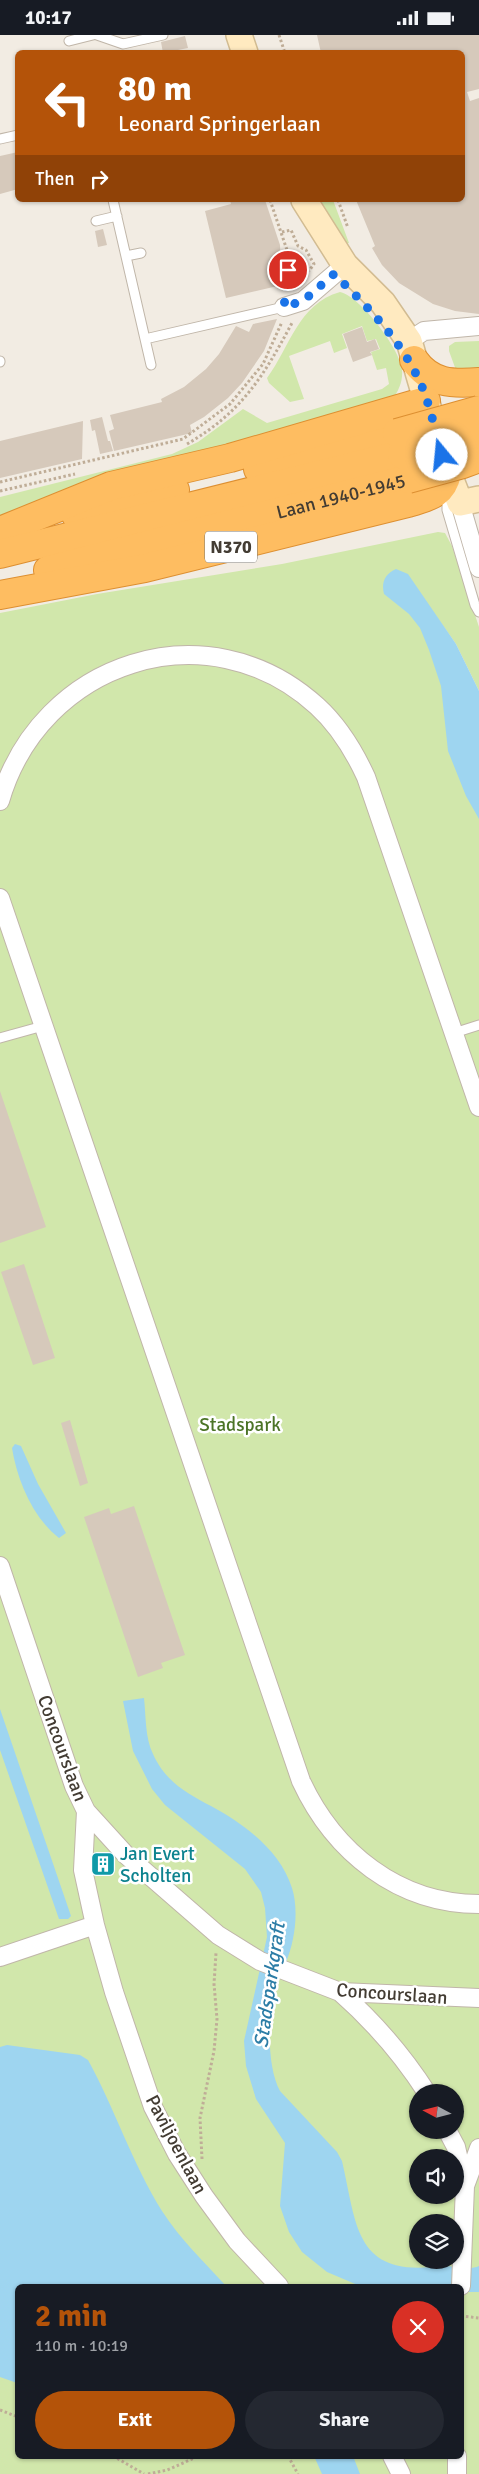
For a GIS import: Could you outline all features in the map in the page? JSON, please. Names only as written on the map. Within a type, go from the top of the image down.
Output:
[{"type":"highway","points":[[417,371],[448,383],[479,382]]},
{"type":"highway","name":"N370","points":[[0,533],[111,486],[230,458],[417,371]]},
{"type":"highway","name":"N370","points":[[0,533],[402,455],[479,410]]},
{"type":"highway","name":"Laan 1940-1945","points":[[0,554],[402,455],[479,434]]},
{"type":"highway","name":"Laan 1940-1945","points":[[0,582],[402,455],[467,465]]},
{"type":"highway","name":"N370","points":[[0,595],[145,568],[408,503],[438,492],[446,480],[467,465]]},
{"type":"main road","points":[[239,35],[244,50]]},
{"type":"main road","points":[[298,202],[303,220],[322,259],[374,313],[417,371]]},
{"type":"main road","points":[[305,202],[331,268],[383,303],[467,465],[470,501]]},
{"type":"street","points":[[284,307],[303,301],[331,268]]},
{"type":"street","points":[[417,371],[424,331],[479,326]]},
{"type":"street","points":[[470,501],[479,568]]},
{"type":"street","points":[[0,801],[14,763],[40,724],[74,693],[114,670],[156,658],[200,656],[243,664],[282,681],[318,707],[333,722],[357,758],[366,777],[479,1107]]},
{"type":"street","points":[[0,898],[301,1781],[310,1801],[322,1820],[351,1854],[386,1879],[427,1896],[448,1901],[479,1904]]},
{"type":"street","name":"Concourslaan","points":[[0,1567],[74,1786],[86,1811],[126,1855],[218,1935],[260,1961],[292,1975],[340,1992],[479,1998]]},
{"type":"street","name":"Paviljoenlaan","points":[[86,1811],[83,1869],[95,1925],[114,1992],[153,2107],[177,2154],[204,2196],[237,2241],[277,2284]]},
{"type":"street","points":[[0,1957],[95,1925]]},
{"type":"street","points":[[340,1992],[373,2022],[411,2068],[421,2084]]},
{"type":"street","points":[[452,2139],[456,2147],[465,2186],[461,2284]]},
{"type":"street","points":[[465,2186],[479,2149]]},
{"type":"street","points":[[394,2459],[401,2474]]},
{"type":"street","points":[[456,2474],[457,2459]]},
{"type":"lane","points":[[69,41],[95,35],[123,44],[163,35]]},
{"type":"lane","points":[[0,139],[15,136]]},
{"type":"lane","points":[[113,202],[151,365]]},
{"type":"lane","points":[[96,221],[117,217]]},
{"type":"lane","points":[[126,256],[141,253]]},
{"type":"lane","points":[[145,339],[284,307]]},
{"type":"lane","points":[[467,465],[447,510],[475,605],[479,612]]},
{"type":"lane","points":[[454,1033],[479,1025]]},
{"type":"lane","points":[[0,1038],[43,1026]]},
{"type":"path","points":[[279,35],[284,50]]},
{"type":"path","points":[[0,482],[183,439],[230,404],[263,364],[280,328],[288,286],[288,253],[271,202]]},
{"type":"path","points":[[282,232],[291,230],[298,246],[331,268]]},
{"type":"path","points":[[180,446],[188,444],[218,425],[240,404],[264,375],[303,301]]},
{"type":"path","points":[[0,491],[79,473]]},
{"type":"path","points":[[204,2196],[200,2118],[214,2051],[216,2027],[214,1984],[218,1935]]},
{"type":"path","points":[[464,2316],[479,2318]]},
{"type":"path","points":[[0,2410],[15,2416]]},
{"type":"path","points":[[118,2459],[146,2474],[167,2470],[192,2459]]},
{"type":"path","points":[[290,2459],[298,2474]]},
{"type":"green space","points":[[315,202],[334,202],[349,243],[333,248]]},
{"type":"green space","points":[[340,292],[348,295],[368,313],[395,350],[400,361],[402,378],[393,399],[0,519],[0,497],[172,454],[198,442],[243,409],[267,423],[382,389],[389,384],[386,368],[377,370],[371,352],[380,349],[376,339],[367,341],[362,326],[342,334],[347,348],[334,353],[330,341],[289,356],[304,399],[290,402],[269,383],[267,378],[305,316],[314,306]]},
{"type":"green space","points":[[479,341],[479,373],[457,373],[449,346],[455,342]]},
{"type":"green space","name":"Stadspark","points":[[438,532],[445,533],[452,546],[479,627],[479,691],[456,644],[419,592],[479,756],[479,2474],[0,2474],[0,613],[97,594],[282,564]]},
{"type":"water","points":[[396,569],[408,574],[456,644],[479,691],[479,819],[466,796],[448,751],[441,686],[420,628],[409,614],[384,594],[383,586],[385,579],[389,573]]},
{"type":"water","points":[[15,1444],[21,1446],[38,1484],[66,1533],[59,1538],[41,1520],[22,1485],[14,1460],[12,1448]]},
{"type":"water","name":"Stadsparkgraft","points":[[144,1698],[148,1741],[153,1754],[164,1772],[185,1791],[248,1830],[270,1850],[286,1874],[292,1888],[296,1916],[289,1954],[279,1976],[272,2003],[270,2050],[272,2065],[280,2091],[337,2152],[342,2161],[357,2226],[364,2242],[375,2255],[391,2264],[409,2267],[409,2269],[464,2269],[479,2266],[479,2292],[464,2292],[464,2284],[355,2284],[327,2272],[302,2252],[289,2232],[280,2206],[285,2143],[256,2099],[246,2066],[244,2041],[267,1937],[265,1908],[261,1892],[245,1869],[165,1805],[152,1789],[133,1751],[123,1701]]},
{"type":"water","points":[[0,1709],[71,1916],[68,1919],[59,1919],[0,1750]]},
{"type":"water","points":[[7,2045],[80,2055],[88,2060],[151,2193],[184,2241],[224,2284],[15,2284],[15,2382],[0,2377],[0,2047]]},
{"type":"water","points":[[315,2459],[354,2459],[360,2474],[322,2474]]},
{"type":"building","points":[[317,35],[479,35],[479,89],[467,92],[470,101],[479,98],[479,314],[455,311],[433,304],[399,283],[382,265],[372,248],[375,246],[357,202],[465,202],[465,50],[320,50]]},
{"type":"building","points":[[185,36],[188,48],[162,50],[161,42]]},
{"type":"building","points":[[15,153],[15,190],[0,194],[0,156]]},
{"type":"building","points":[[230,202],[266,202],[280,245],[282,285],[226,298],[205,211],[231,204]]},
{"type":"building","points":[[103,229],[107,245],[98,247],[95,231]]},
{"type":"building","points":[[277,319],[264,351],[242,383],[228,398],[204,417],[190,425],[192,433],[114,451],[109,431],[114,429],[110,415],[162,402],[161,399],[184,387],[206,369],[219,354],[236,326],[249,332],[253,324]]},
{"type":"building","points":[[362,327],[367,342],[375,339],[379,349],[370,352],[372,355],[353,362],[343,334]]},
{"type":"building","points":[[102,417],[108,441],[110,441],[113,451],[100,454],[95,430],[92,431],[90,420]]},
{"type":"building","points":[[83,421],[82,459],[0,478],[0,441]]},
{"type":"building","points":[[0,1091],[46,1227],[0,1243]]},
{"type":"building","points":[[24,1264],[55,1358],[33,1365],[1,1272]]},
{"type":"building","points":[[70,1420],[88,1483],[80,1486],[61,1423]]},
{"type":"building","points":[[134,1506],[185,1655],[161,1663],[163,1668],[138,1677],[84,1517],[109,1508],[111,1514]]},
{"type":"building","name":"Jan Evert Scholten","points":[[104,1854],[110,1858],[113,1865],[95,1871],[93,1859],[97,1855]]},
{"type":"place","name":"Jan Evert Scholten","points":[[103,1864]]},
{"type":"route","points":[[288,270],[288,286],[284,307],[303,301],[334,274],[374,313],[395,341],[420,382],[442,455]]}]
